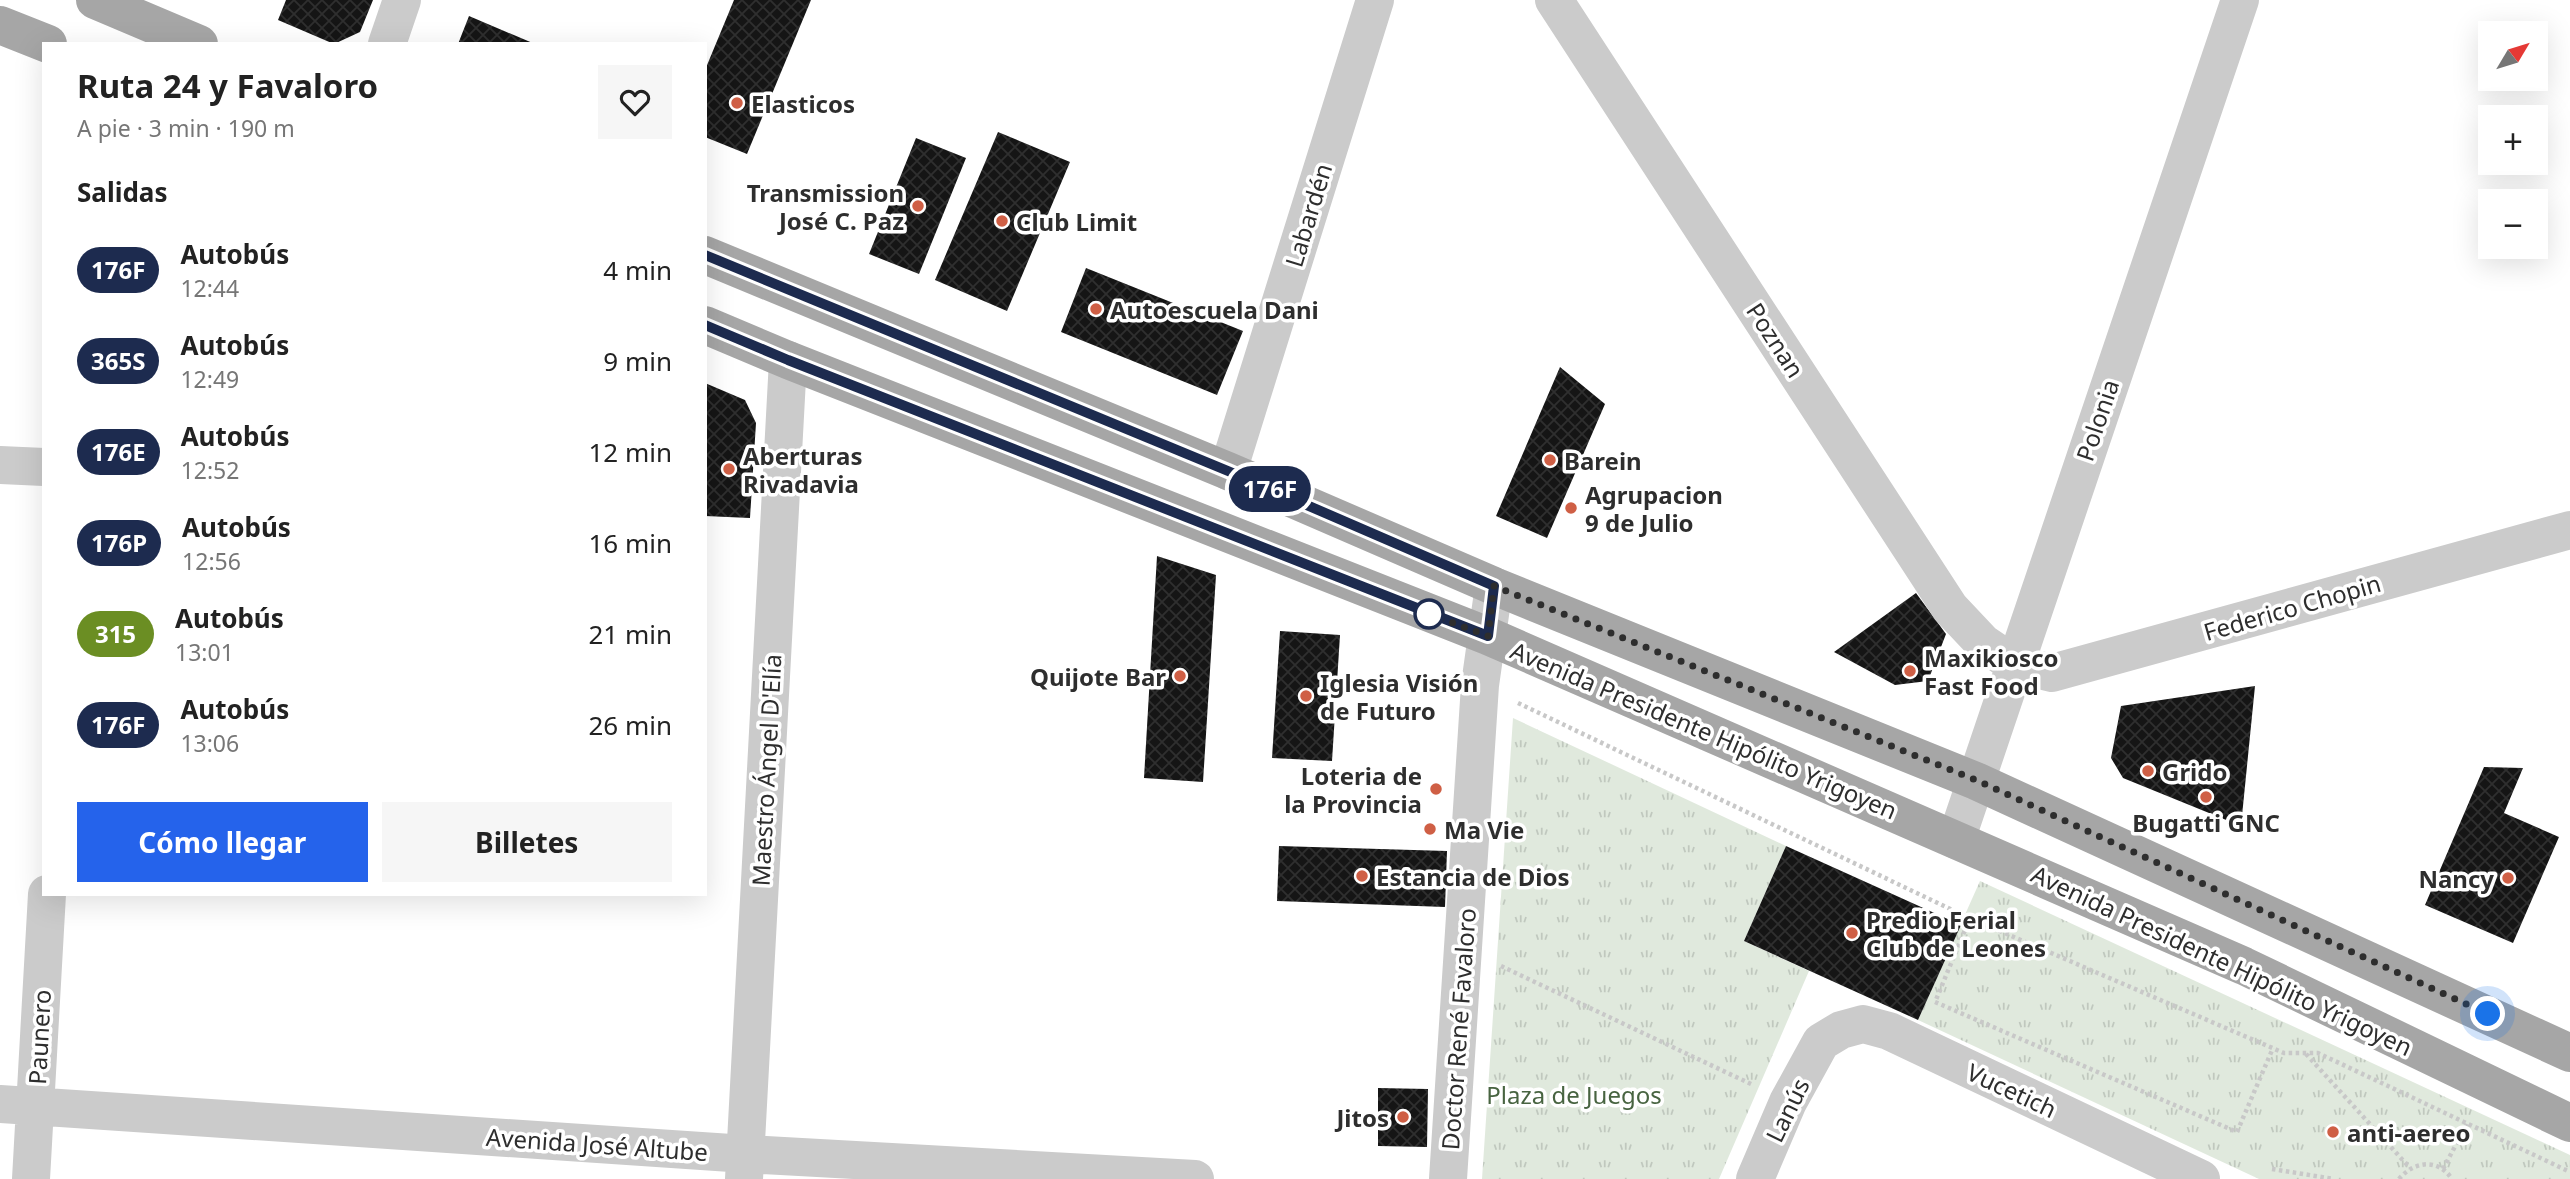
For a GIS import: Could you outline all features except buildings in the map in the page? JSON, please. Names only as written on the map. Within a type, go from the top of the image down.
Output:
[{"type":"main road","points":[[95,0],[194,42]]},
{"type":"main road","points":[[0,25],[43,42]]},
{"type":"main road","points":[[707,256],[1228,471],[1494,586],[1976,780],[2570,1053]]},
{"type":"main road","name":"Avenida Presidente Hipólito Yrigoyen","points":[[707,326],[1488,636],[2244,966],[2570,1123]]},
{"type":"street","points":[[388,42],[401,0]]},
{"type":"street","name":"Labardén","points":[[1228,471],[1375,0]]},
{"type":"street","name":"Poznan","points":[[1554,0],[1950,608],[1983,643],[2014,664]]},
{"type":"street","name":"Polonia","points":[[1956,840],[2240,0]]},
{"type":"street","name":"Maestro Ángel D'Elía","points":[[745,1166],[788,360]]},
{"type":"street","points":[[0,465],[42,467]]},
{"type":"street","name":"Federico Chopin","points":[[2014,664],[2052,673],[2570,530]]},
{"type":"street","name":"Doctor René Favaloro","points":[[1448,1179],[1480,685],[1494,586]]},
{"type":"street","name":"Paunero","points":[[31,1179],[18,1105],[47,896]]},
{"type":"street","name":"Vucetich","points":[[1821,1042],[1841,1030],[1863,1024],[1889,1031],[2202,1179]]},
{"type":"street","name":"Lanús","points":[[1755,1179],[1788,1102],[1821,1042]]},
{"type":"street","name":"Avenida José Altube","points":[[18,1105],[745,1166],[1195,1179]]},
{"type":"path","points":[[1480,685],[1970,918],[2284,1053],[2318,1054],[2570,1171]]},
{"type":"path","points":[[1970,918],[1935,1002],[2237,1132],[2273,1048]]},
{"type":"path","points":[[1462,948],[1788,1102]]},
{"type":"path","points":[[2305,1054],[2410,1168]]},
{"type":"path","points":[[2443,1169],[2467,1124]]},
{"type":"path","points":[[2399,1179],[2410,1168],[2424,1163],[2443,1169],[2452,1179]]},
{"type":"path","points":[[2272,1169],[2334,1179]]},
{"type":"green space","name":"Plaza de Juegos","points":[[1513,718],[1786,846],[1744,941],[1809,971],[1719,1179],[1482,1179]]},
{"type":"green space","points":[[1980,881],[2570,1155],[2570,1179],[2259,1179],[1918,1020]]},
{"type":"bus line","name":"176F","points":[[707,256],[1228,471],[1494,586],[1488,636],[707,326]]},
{"type":"place","name":"Elasticos","points":[[737,103]]},
{"type":"place","name":"Transmission José C. Paz","points":[[918,206]]},
{"type":"place","name":"Club Limit","points":[[1002,221]]},
{"type":"place","name":"Autoescuela Dani","points":[[1096,309]]},
{"type":"place","name":"Barein","points":[[1550,460]]},
{"type":"place","name":"Aberturas Rivadavia","points":[[729,469]]},
{"type":"place","name":"Agrupacion 9 de Julio","points":[[1571,508]]},
{"type":"place","name":"Maxikiosco Fast Food","points":[[1910,671]]},
{"type":"place","name":"Quijote Bar","points":[[1180,676]]},
{"type":"place","name":"Iglesia Visión de Futuro","points":[[1306,696]]},
{"type":"place","name":"Grido","points":[[2148,771]]},
{"type":"place","name":"Loteria de la Provincia","points":[[1436,789]]},
{"type":"place","name":"Bugatti GNC","points":[[2206,797]]},
{"type":"place","name":"Ma Vie","points":[[1430,829]]},
{"type":"place","name":"Estancia de Dios","points":[[1362,876]]},
{"type":"place","name":"Nancy","points":[[2508,878]]},
{"type":"place","name":"Predio Ferial Club de Leones","points":[[1852,933]]},
{"type":"place","name":"Jitos","points":[[1403,1117]]},
{"type":"place","name":"anti-aereo","points":[[2333,1132]]},
{"type":"route","points":[[1429,614],[1488,636],[1494,586],[1976,780],[2488,1014]]}]
